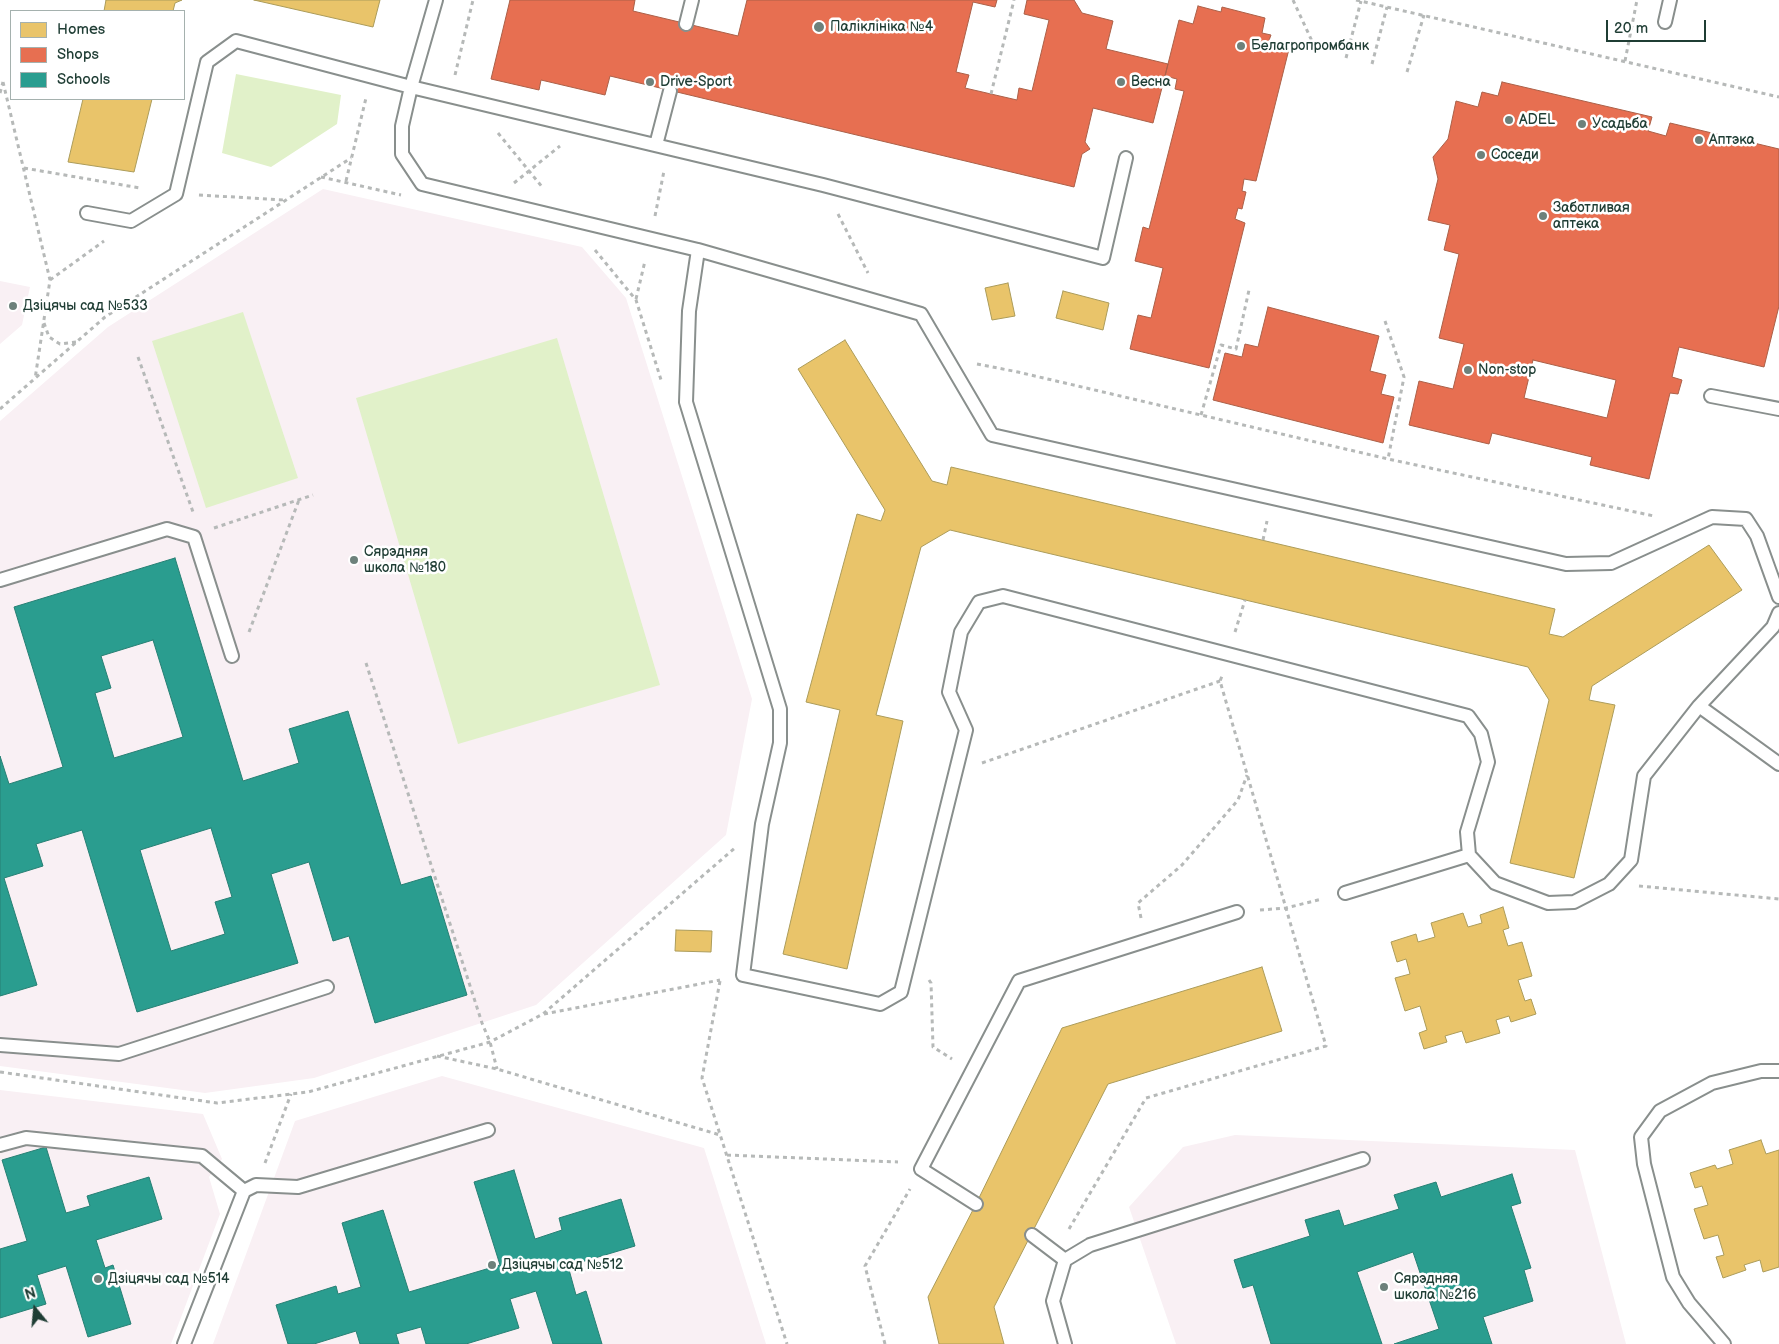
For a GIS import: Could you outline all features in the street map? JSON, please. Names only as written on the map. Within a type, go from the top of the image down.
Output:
[{"type":"lane","points":[[436,0],[402,126],[402,154],[422,184],[490,202],[698,250],[921,314],[992,435],[1566,564],[1611,562],[1712,517],[1746,519],[1757,536],[1779,597]]},
{"type":"lane","points":[[686,24],[692,0]]},
{"type":"lane","points":[[1665,22],[1670,0]]},
{"type":"lane","points":[[87,213],[131,221],[176,194],[207,62],[236,41],[411,87],[823,185],[1103,258],[1126,158]]},
{"type":"lane","points":[[656,145],[670,91]]},
{"type":"lane","points":[[698,250],[690,311],[686,402],[780,709],[780,743],[762,824],[743,975],[880,1004],[901,992],[966,730],[949,692],[961,632],[979,602],[1003,596],[1468,716],[1481,734],[1488,762],[1467,832],[1469,855],[1495,883],[1548,904],[1574,902],[1609,884],[1631,860],[1644,776],[1699,706],[1773,627],[1779,612]]},
{"type":"lane","points":[[1711,396],[1779,409]]},
{"type":"lane","points":[[0,580],[167,529],[194,537],[232,656]]},
{"type":"lane","points":[[1699,706],[1779,764]]},
{"type":"lane","points":[[1345,893],[1469,855]]},
{"type":"lane","points":[[976,1204],[922,1166],[1019,981],[1237,912]]},
{"type":"lane","points":[[0,1045],[119,1054],[327,987]]},
{"type":"lane","points":[[1724,1344],[1689,1303],[1673,1277],[1644,1164],[1641,1137],[1660,1111],[1712,1083],[1760,1070],[1779,1070]]},
{"type":"lane","points":[[184,1344],[244,1191],[256,1185],[298,1187],[488,1130]]},
{"type":"lane","points":[[0,1145],[26,1138],[202,1156],[244,1191]]},
{"type":"lane","points":[[1060,1257],[1090,1245],[1363,1159]]},
{"type":"lane","points":[[1032,1235],[1060,1257]]},
{"type":"lane","points":[[1060,1257],[1052,1301],[1065,1344]]},
{"type":"path","points":[[472,101],[454,79],[473,0]]},
{"type":"path","points":[[991,94],[1014,0]]},
{"type":"path","points":[[1294,0],[1318,52]]},
{"type":"path","points":[[1356,0],[1424,14],[1779,97]]},
{"type":"path","points":[[1625,61],[1637,0]]},
{"type":"path","points":[[1346,58],[1361,1]]},
{"type":"path","points":[[1372,64],[1387,7]]},
{"type":"path","points":[[1407,72],[1424,14]]},
{"type":"path","points":[[0,93],[2,81]]},
{"type":"path","points":[[2,81],[50,280],[35,379]]},
{"type":"path","points":[[490,202],[583,128]]},
{"type":"path","points":[[497,132],[636,300],[663,386]]},
{"type":"path","points":[[0,409],[106,317],[351,158]]},
{"type":"path","points":[[823,185],[884,302]]},
{"type":"path","points":[[50,280],[131,221]]},
{"type":"path","points":[[1201,415],[1220,345],[1236,348],[1249,290]]},
{"type":"path","points":[[1385,321],[1404,377],[1388,459]]},
{"type":"path","points":[[43,322],[49,337],[60,344],[76,342]]},
{"type":"path","points":[[138,357],[193,514]]},
{"type":"path","points":[[947,358],[1018,372],[1388,459],[1657,517]]},
{"type":"path","points":[[209,530],[313,495]]},
{"type":"path","points":[[246,639],[299,500]]},
{"type":"path","points":[[366,663],[479,1014],[490,1042],[497,1069]]},
{"type":"path","points":[[955,772],[1220,681],[1326,1046],[1146,1098],[1060,1257]]},
{"type":"path","points":[[1146,940],[1138,903],[1182,866],[1238,800],[1247,774]]},
{"type":"path","points":[[0,1072],[217,1103],[308,1092],[490,1042],[543,1014],[762,824]]},
{"type":"path","points":[[1609,884],[1779,898]]},
{"type":"path","points":[[1237,912],[1286,908],[1345,893]]},
{"type":"path","points":[[722,971],[702,1078],[786,1344]]},
{"type":"path","points":[[543,1014],[720,980]]},
{"type":"path","points":[[931,983],[932,1047]]},
{"type":"path","points":[[436,1056],[497,1069],[720,1135]]},
{"type":"path","points":[[727,1155],[922,1166],[865,1266],[885,1344]]},
{"type":"shaded area","name":"Сярэдняя школа №180","points":[[323,189],[582,247],[626,298],[752,699],[726,835],[536,1005],[314,1078],[205,1093],[0,1066],[0,421],[108,327]]},
{"type":"shaded area","name":"Дзіцячы сад №533","points":[[0,281],[30,287],[22,325],[0,344]]},
{"type":"shaded area","name":"Дзіцячы сад №512","points":[[442,1076],[704,1148],[766,1344],[213,1344],[295,1121]]},
{"type":"shaded area","name":"Дзіцячы сад №514","points":[[0,1090],[203,1114],[222,1159],[209,1177],[220,1214],[171,1344],[0,1344]]},
{"type":"shaded area","name":"Сярэдняя школа №216","points":[[1235,1135],[1575,1150],[1626,1344],[1176,1344],[1129,1207],[1183,1147]]},
{"type":"green space","points":[[236,74],[341,95],[337,124],[271,167],[222,153]]},
{"type":"green space","points":[[243,312],[298,478],[206,508],[152,341]]},
{"type":"green space","points":[[557,338],[660,685],[458,744],[356,398]]},
{"type":"building: Homes","points":[[106,0],[182,0],[175,3],[173,10],[104,10]]},
{"type":"building: Homes","points":[[254,0],[380,0],[373,27]]},
{"type":"building: Homes","points":[[83,100],[152,100],[134,172],[68,162]]},
{"type":"building: Homes","points":[[1008,283],[1015,316],[992,320],[985,288]]},
{"type":"building: Homes","points":[[1063,291],[1109,303],[1103,330],[1056,318]]},
{"type":"building: Homes","points":[[845,340],[932,481],[947,485],[951,467],[1555,609],[1549,634],[1563,637],[1709,545],[1742,590],[1592,686],[1589,700],[1615,705],[1574,878],[1510,863],[1549,700],[1528,667],[950,530],[921,547],[876,715],[903,721],[847,969],[783,954],[840,710],[806,702],[857,514],[881,521],[885,510],[798,369]]},
{"type":"building: Homes","points":[[1503,907],[1509,928],[1503,930],[1508,946],[1522,942],[1532,976],[1518,980],[1525,1001],[1531,999],[1536,1014],[1511,1022],[1509,1016],[1496,1020],[1500,1033],[1466,1043],[1462,1031],[1445,1036],[1447,1042],[1424,1049],[1419,1033],[1427,1030],[1420,1006],[1405,1011],[1395,978],[1410,974],[1406,959],[1397,962],[1391,942],[1416,934],[1418,942],[1435,937],[1431,923],[1463,913],[1468,927],[1482,923],[1480,915]]},
{"type":"building: Homes","points":[[676,930],[712,931],[711,952],[675,951]]},
{"type":"building: Homes","points":[[1262,967],[1282,1031],[1108,1084],[994,1307],[1004,1344],[939,1344],[928,1297],[1062,1028]]},
{"type":"building: Homes","points":[[1761,1140],[1766,1154],[1779,1150],[1779,1267],[1763,1272],[1760,1260],[1744,1265],[1746,1270],[1723,1278],[1716,1257],[1724,1255],[1718,1235],[1704,1239],[1694,1209],[1708,1205],[1702,1186],[1695,1188],[1690,1173],[1715,1165],[1717,1169],[1733,1164],[1729,1150]]},
{"type":"building: Shops","points":[[510,0],[635,0],[633,11],[738,36],[747,0],[997,0],[995,7],[973,2],[956,72],[969,75],[965,88],[1017,100],[1019,88],[1032,91],[1049,20],[1024,14],[1027,0],[1074,0],[1082,13],[1113,21],[1106,49],[1168,64],[1153,123],[1093,108],[1085,142],[1090,149],[1082,154],[1074,187],[610,76],[605,95],[541,80],[539,90],[491,79]]},
{"type":"building: Shops","points":[[1198,6],[1221,12],[1222,7],[1265,18],[1262,33],[1271,35],[1268,43],[1289,49],[1256,181],[1244,179],[1242,191],[1246,192],[1242,209],[1238,208],[1235,219],[1245,223],[1209,368],[1130,349],[1138,315],[1151,318],[1163,268],[1135,261],[1143,227],[1149,229],[1184,91],[1175,89],[1177,79],[1165,76],[1179,20],[1193,24]]},
{"type":"building: Shops","points":[[1502,82],[1652,117],[1648,131],[1666,136],[1670,123],[1779,149],[1779,306],[1764,367],[1679,347],[1672,377],[1682,380],[1678,394],[1670,393],[1649,479],[1590,465],[1592,457],[1492,433],[1489,444],[1409,425],[1419,381],[1453,389],[1464,344],[1439,338],[1459,254],[1444,250],[1450,225],[1428,220],[1438,179],[1433,157],[1448,139],[1456,101],[1478,107],[1482,92],[1498,96]],"holes":[[[1533,360],[1616,380],[1607,418],[1524,398]]]},
{"type":"building: Shops","points":[[1268,307],[1379,336],[1370,371],[1386,375],[1381,394],[1394,397],[1383,443],[1213,400],[1225,353],[1242,357],[1245,344],[1258,347]]},
{"type":"building: Schools","points":[[175,558],[243,781],[299,763],[289,729],[348,711],[401,885],[431,876],[467,995],[375,1023],[349,936],[333,941],[309,862],[271,874],[298,963],[137,1012],[82,830],[36,844],[43,866],[4,878],[37,985],[0,996],[0,756],[9,784],[63,767],[14,607]],"holes":[[[153,640],[183,737],[114,758],[95,693],[111,688],[101,656]],[[211,828],[232,897],[215,902],[225,934],[171,951],[140,850]]]},
{"type":"building: Schools","points":[[46,1147],[66,1213],[90,1206],[87,1196],[149,1177],[162,1219],[96,1240],[105,1268],[113,1265],[131,1324],[88,1337],[66,1266],[37,1275],[46,1304],[0,1318],[0,1249],[27,1241],[2,1160]]},
{"type":"building: Schools","points":[[514,1170],[535,1239],[562,1230],[559,1218],[621,1199],[635,1246],[568,1266],[576,1295],[586,1291],[602,1344],[553,1344],[536,1291],[510,1299],[519,1328],[466,1344],[426,1344],[421,1327],[396,1334],[399,1344],[360,1344],[356,1331],[314,1344],[288,1344],[276,1305],[336,1286],[338,1294],[361,1287],[342,1223],[383,1210],[409,1292],[500,1265],[474,1182]]},
{"type":"building: Schools","points":[[1512,1174],[1521,1203],[1511,1206],[1531,1268],[1524,1270],[1533,1301],[1483,1317],[1492,1344],[1394,1344],[1439,1329],[1413,1252],[1357,1272],[1382,1344],[1271,1344],[1253,1285],[1243,1288],[1234,1260],[1310,1236],[1305,1220],[1339,1210],[1344,1226],[1399,1209],[1394,1195],[1436,1182],[1441,1197]]},
{"type":"place","name":"Паліклініка №4","points":[[819,27]]},
{"type":"place","name":"Белагропромбанк","points":[[1241,46]]},
{"type":"place","name":"Drive-Sport","points":[[650,82]]},
{"type":"place","name":"Весна","points":[[1121,82]]},
{"type":"place","name":"ADEL","points":[[1509,120]]},
{"type":"place","name":"Усадьба","points":[[1582,124]]},
{"type":"place","name":"Аптэка","points":[[1699,140]]},
{"type":"place","name":"Соседи","points":[[1481,155]]},
{"type":"place","name":"Заботливая аптека","points":[[1543,216]]},
{"type":"place","name":"Дзіцячы сад №533","points":[[13,306]]},
{"type":"place","name":"Non-stop","points":[[1468,370]]},
{"type":"place","name":"Сярэдняя школа №180","points":[[354,560]]},
{"type":"place","name":"Дзіцячы сад №512","points":[[492,1265]]},
{"type":"place","name":"Дзіцячы сад №514","points":[[98,1279]]},
{"type":"place","name":"Сярэдняя школа №216","points":[[1384,1287]]}]
